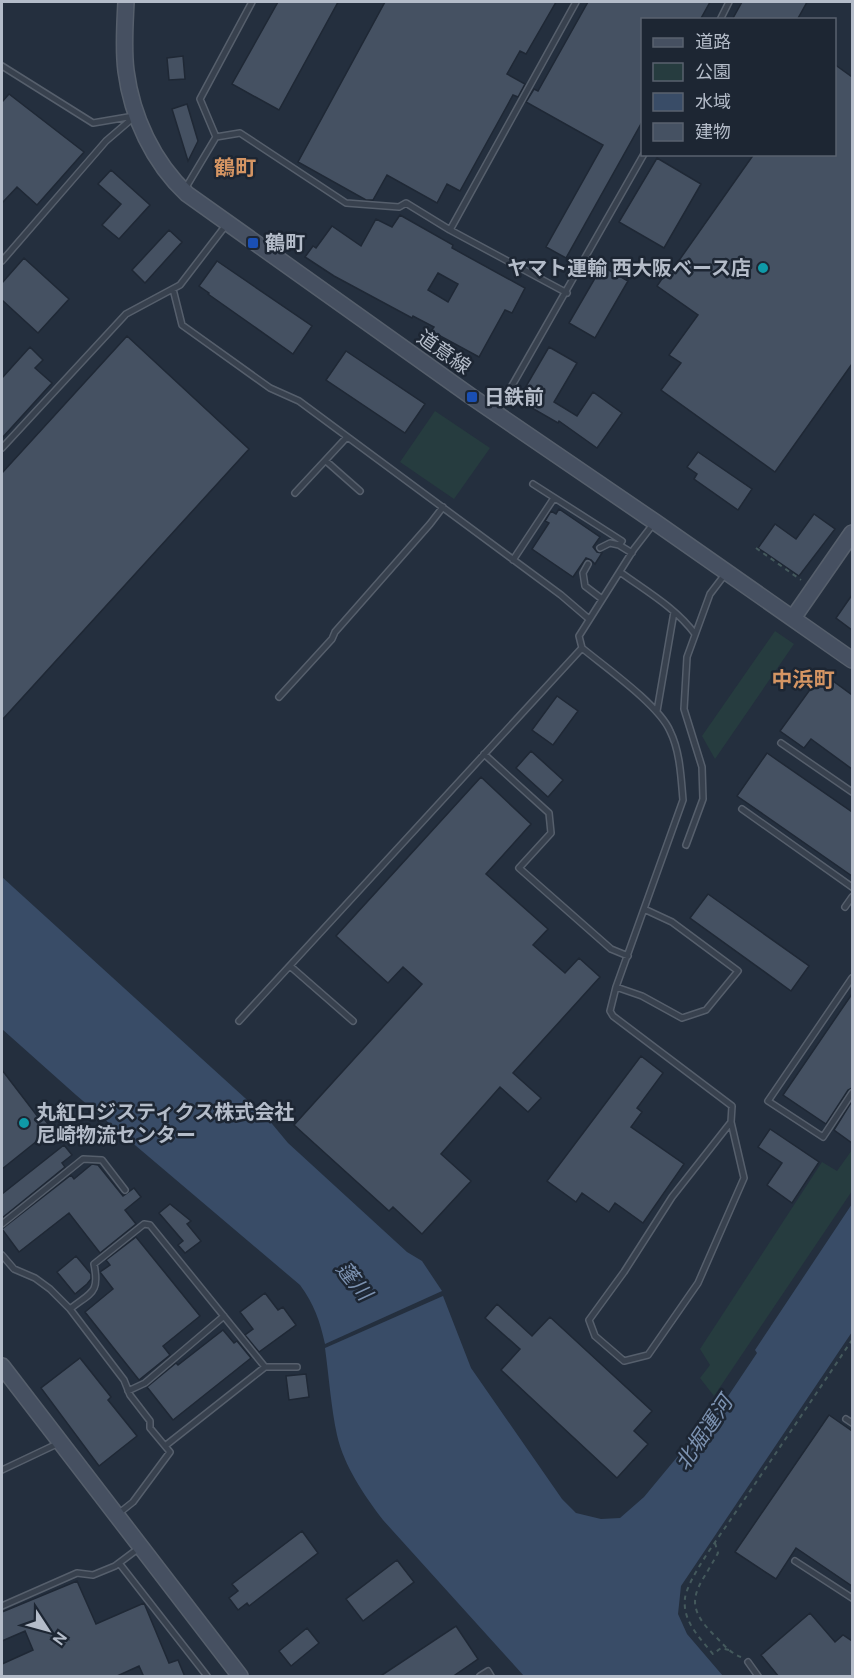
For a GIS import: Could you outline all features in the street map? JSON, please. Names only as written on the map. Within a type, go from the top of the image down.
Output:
[{"type":"street","name":"道意線","points":[[126,2],[126,70],[135,116],[155,155],[183,191],[496,414],[656,522],[852,660]]},
{"type":"street","points":[[793,618],[852,533]]},
{"type":"street","points":[[2,1366],[240,1677]]},
{"type":"lane","points":[[216,137],[200,99],[252,2]]},
{"type":"lane","points":[[450,230],[576,2]]},
{"type":"lane","points":[[721,18],[729,2]]},
{"type":"lane","points":[[2,66],[93,123],[135,116]]},
{"type":"lane","points":[[2,261],[106,141],[135,116]]},
{"type":"lane","points":[[183,191],[216,137],[240,133],[346,203],[399,207],[406,203],[450,230],[567,293]]},
{"type":"lane","points":[[496,414],[542,332],[567,293],[643,156]]},
{"type":"lane","points":[[2,448],[126,314],[180,285],[227,224]]},
{"type":"lane","points":[[173,289],[182,325],[270,388],[299,400],[561,595],[589,619]]},
{"type":"lane","points":[[295,493],[347,436]]},
{"type":"lane","points":[[326,461],[360,491]]},
{"type":"lane","points":[[533,484],[622,541],[619,545]]},
{"type":"lane","points":[[513,560],[554,498]]},
{"type":"lane","points":[[279,697],[332,639],[335,632],[443,507]]},
{"type":"lane","points":[[656,522],[632,553],[579,636],[582,648],[657,711],[670,730],[680,767],[683,800],[610,1007],[613,1016],[732,1106],[731,1122],[744,1178],[698,1283],[648,1355],[624,1361],[595,1336],[589,1320],[624,1272],[672,1197],[731,1122]]},
{"type":"lane","points":[[600,548],[610,543],[619,545],[632,553]]},
{"type":"lane","points":[[588,564],[583,573],[585,586],[602,599]]},
{"type":"lane","points":[[620,572],[674,612],[695,634]]},
{"type":"lane","points":[[686,845],[703,799],[702,767],[684,709],[687,657],[710,594],[727,572]]},
{"type":"lane","points":[[657,711],[674,612]]},
{"type":"lane","points":[[239,1021],[582,648]]},
{"type":"lane","points":[[781,743],[852,792]]},
{"type":"lane","points":[[484,754],[549,813],[551,833],[519,868],[611,949],[628,956]]},
{"type":"lane","points":[[742,809],[852,887]]},
{"type":"lane","points":[[845,908],[852,897]]},
{"type":"lane","points":[[616,987],[642,996],[682,1018],[706,1010],[738,971],[672,922],[644,909]]},
{"type":"lane","points":[[290,966],[353,1021]]},
{"type":"lane","points":[[852,978],[768,1101],[823,1137],[852,1093]]},
{"type":"lane","points":[[2,1224],[83,1159],[102,1160],[125,1190]]},
{"type":"lane","points":[[70,1309],[95,1289],[98,1281],[94,1264],[144,1224],[150,1225],[266,1367]]},
{"type":"lane","points":[[2,1255],[14,1269],[35,1278],[70,1309],[124,1380],[128,1391],[150,1421],[150,1428],[170,1452],[132,1502],[116,1515]]},
{"type":"lane","points":[[128,1391],[145,1383],[224,1316]]},
{"type":"lane","points":[[165,1446],[266,1367],[297,1366]]},
{"type":"lane","points":[[846,1419],[852,1423]]},
{"type":"lane","points":[[2,1470],[60,1443]]},
{"type":"lane","points":[[2,1606],[77,1573],[93,1575],[119,1563],[140,1547]]},
{"type":"lane","points":[[795,1561],[852,1598]]},
{"type":"lane","points":[[119,1563],[207,1677]]},
{"type":"lane","points":[[748,1662],[758,1677]]},
{"type":"lane","points":[[480,1677],[488,1671],[491,1677]]},
{"type":"path","points":[[756,548],[806,583]]},
{"type":"path","points":[[729,1650],[721,1648],[713,1654],[694,1631],[686,1611],[685,1598],[689,1585],[852,1340]]},
{"type":"path","points":[[715,1543],[718,1553],[700,1581],[694,1602],[703,1624],[729,1650],[748,1662]]},
{"type":"green space","points":[[435,411],[490,448],[454,499],[400,462]]},
{"type":"green space","points":[[775,631],[794,644],[715,759],[702,736]]},
{"type":"green space","points":[[852,1150],[852,1191],[714,1396],[700,1378],[710,1365],[700,1349],[822,1162],[837,1171]]},
{"type":"water","name":"蓬川","points":[[2,877],[268,1119],[288,1143],[407,1252],[422,1261],[442,1291],[325,1344],[316,1313],[300,1285],[76,1095],[2,1029]]},
{"type":"water","name":"北堀運河","points":[[852,1204],[852,1332],[681,1586],[678,1614],[687,1634],[723,1676],[524,1676],[383,1520],[356,1480],[344,1458],[337,1435],[325,1348],[443,1296],[471,1368],[562,1499],[576,1513],[601,1519],[620,1518],[644,1497],[678,1456],[694,1447]]},
{"type":"building","points":[[278,2],[338,2],[279,110],[232,84]]},
{"type":"building","points":[[385,2],[556,2],[526,54],[520,51],[507,74],[525,84],[518,97],[513,95],[460,191],[447,184],[437,203],[387,175],[373,200],[366,200],[298,162]]},
{"type":"building","points":[[588,2],[710,2],[701,18],[641,18],[641,124],[566,258],[546,247],[603,145],[526,102],[534,89],[538,91]]},
{"type":"building","points":[[742,2],[807,2],[798,18],[733,18]]},
{"type":"building","points":[[183,56],[185,79],[169,80],[167,58]]},
{"type":"building","name":"ヤマト運輸 西大阪ベース店","points":[[836,65],[852,77],[852,364],[775,472],[661,390],[681,363],[669,355],[698,315],[657,286],[670,267],[673,269],[753,156],[836,156]]},
{"type":"building","points":[[9,94],[84,152],[37,205],[17,187],[2,203],[2,102]]},
{"type":"building","points":[[187,104],[198,141],[188,161],[172,109]]},
{"type":"building","points":[[657,158],[701,184],[664,248],[619,222]]},
{"type":"building","points":[[111,170],[150,205],[119,239],[102,225],[121,204],[98,184]]},
{"type":"building","points":[[400,215],[453,245],[452,248],[525,288],[512,313],[505,310],[479,357],[431,331],[434,327],[413,316],[412,318],[334,276],[305,257],[313,246],[316,248],[332,226],[361,246],[376,219],[392,227]],"holes":[[[438,273],[458,284],[448,302],[428,290]]]},
{"type":"building","points":[[169,230],[182,242],[145,283],[132,270]]},
{"type":"building","points":[[24,258],[69,299],[38,333],[2,300],[2,283]]},
{"type":"building","points":[[217,261],[312,326],[293,354],[199,286]]},
{"type":"building","points":[[602,266],[628,281],[595,338],[569,323]]},
{"type":"building","points":[[127,336],[249,449],[2,720],[2,473]]},
{"type":"building","points":[[30,347],[43,360],[35,368],[52,383],[2,438],[2,378]]},
{"type":"building","points":[[549,347],[577,363],[554,402],[577,416],[593,392],[622,413],[597,448],[559,421],[558,423],[518,400]]},
{"type":"building","points":[[346,351],[425,404],[405,433],[326,380]]},
{"type":"building","points":[[698,452],[752,489],[738,510],[694,479],[697,474],[687,467]]},
{"type":"building","points":[[559,509],[600,537],[593,547],[597,552],[602,553],[595,564],[586,558],[573,577],[532,549],[549,523],[545,521],[551,511],[556,514]]},
{"type":"building","points":[[814,514],[835,529],[799,576],[758,548],[775,524],[796,539]]},
{"type":"building","points":[[852,595],[852,630],[836,618]]},
{"type":"building","points":[[822,673],[852,695],[852,769],[811,739],[804,748],[780,731]]},
{"type":"building","points":[[557,696],[578,711],[553,745],[532,730]]},
{"type":"building","points":[[531,751],[563,780],[548,797],[516,768]]},
{"type":"building","points":[[767,753],[852,812],[852,876],[737,796]]},
{"type":"building","points":[[481,777],[531,824],[486,874],[548,929],[533,945],[565,973],[579,958],[600,977],[513,1073],[541,1098],[528,1112],[500,1087],[441,1154],[471,1181],[422,1234],[393,1207],[389,1211],[294,1125],[422,984],[403,967],[388,983],[336,936]]},
{"type":"building","points":[[708,894],[809,966],[791,991],[690,918]]},
{"type":"building","points":[[852,994],[852,1088],[848,1090],[826,1124],[783,1095]]},
{"type":"building","points":[[641,1056],[663,1073],[637,1108],[642,1112],[631,1127],[684,1164],[643,1223],[615,1203],[609,1212],[582,1193],[576,1202],[547,1181]]},
{"type":"building","name":"丸紅ロジスティクス株式会社 尼崎物流センター","points":[[2,1070],[38,1117],[41,1115],[52,1129],[2,1169]]},
{"type":"building","points":[[852,1101],[852,1143],[834,1130]]},
{"type":"building","points":[[770,1129],[819,1162],[792,1203],[767,1185],[782,1163],[758,1147]]},
{"type":"building","points":[[64,1145],[72,1155],[62,1163],[65,1167],[2,1218],[2,1194]]},
{"type":"building","points":[[92,1164],[98,1165],[123,1196],[134,1188],[141,1197],[125,1210],[136,1224],[100,1253],[69,1213],[19,1252],[2,1229],[71,1175],[74,1179]]},
{"type":"building","points":[[170,1204],[191,1221],[187,1224],[201,1241],[185,1253],[178,1245],[183,1241],[159,1213]]},
{"type":"building","points":[[136,1237],[200,1316],[163,1346],[170,1355],[139,1380],[85,1312],[113,1289],[100,1272],[110,1265],[106,1260]]},
{"type":"building","points":[[76,1256],[91,1274],[91,1279],[75,1294],[57,1272]]},
{"type":"building","points":[[265,1293],[278,1310],[283,1307],[296,1325],[259,1352],[245,1335],[253,1329],[240,1312]]},
{"type":"building","points":[[497,1304],[532,1336],[550,1317],[652,1411],[634,1431],[648,1444],[617,1478],[501,1370],[520,1349],[485,1318]]},
{"type":"building","points":[[223,1330],[234,1343],[237,1341],[251,1358],[173,1420],[147,1387],[176,1363],[178,1365]]},
{"type":"building","points":[[80,1358],[111,1397],[108,1400],[137,1436],[99,1466],[41,1388]]},
{"type":"building","points":[[306,1374],[309,1397],[289,1400],[286,1376]]},
{"type":"building","points":[[829,1415],[852,1431],[852,1586],[796,1548],[776,1579],[735,1552]]},
{"type":"building","points":[[302,1531],[318,1553],[249,1606],[247,1603],[238,1610],[229,1598],[238,1591],[232,1584]]},
{"type":"building","points":[[397,1560],[414,1582],[363,1621],[346,1599]]},
{"type":"building","points":[[77,1581],[96,1624],[144,1603],[169,1663],[178,1660],[185,1677],[144,1677],[139,1666],[115,1677],[2,1677],[2,1664],[33,1650],[25,1631],[2,1641],[2,1612]]},
{"type":"building","points":[[810,1613],[835,1642],[843,1635],[852,1641],[852,1677],[779,1677],[761,1655]]},
{"type":"building","points":[[456,1626],[478,1659],[452,1677],[379,1677]]},
{"type":"building","points":[[307,1628],[319,1643],[291,1666],[279,1651]]},
{"type":"place","name":"鶴町","points":[[253,243]]},
{"type":"place","name":"ヤマト運輸 西大阪ベース店","points":[[763,268]]},
{"type":"place","name":"日鉄前","points":[[472,397]]},
{"type":"place","name":"丸紅ロジスティクス株式会社 尼崎物流センター","points":[[24,1123]]},
{"type":"district","name":"鶴町","points":[[235,168]]},
{"type":"district","name":"中浜町","points":[[803,680]]}]
